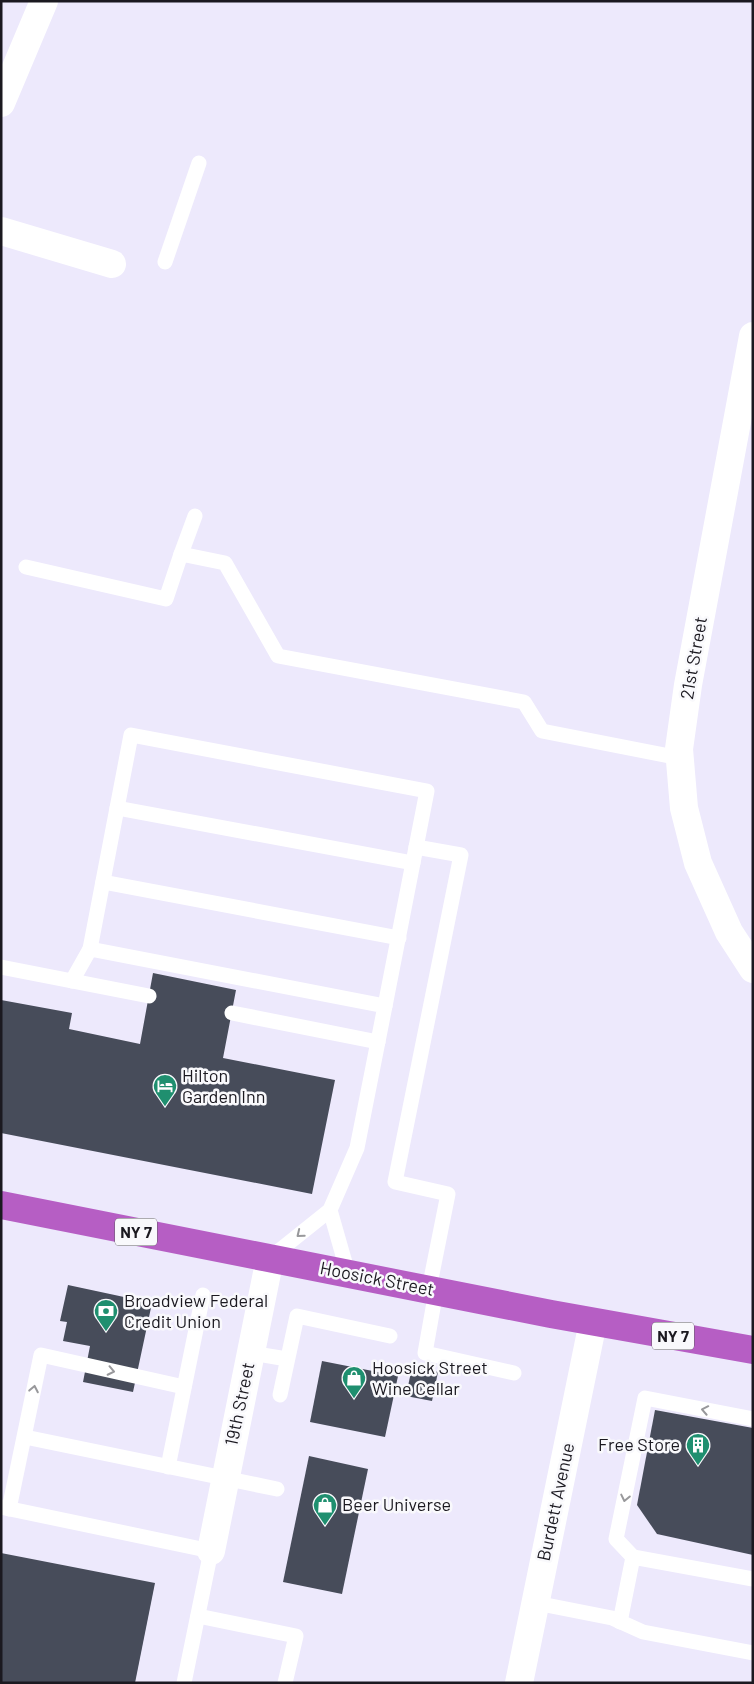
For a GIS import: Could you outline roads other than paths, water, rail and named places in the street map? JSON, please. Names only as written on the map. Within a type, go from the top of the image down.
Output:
[{"type":"highway","name":"Hoosick Street","points":[[1,1206],[593,1322],[753,1350]]},
{"type":"street","points":[[1,103],[44,1]]},
{"type":"street","points":[[1,231],[112,264]]},
{"type":"street","name":"21st Street","points":[[753,336],[688,685],[680,749],[684,808],[698,863],[729,932],[753,969]]},
{"type":"street","name":"19th Street","points":[[211,1551],[270,1258]]},
{"type":"street","name":"Burdett Avenue","points":[[519,1683],[593,1322]]},
{"type":"lane","points":[[165,262],[199,162]]},
{"type":"lane","points":[[26,567],[166,599],[195,516]]},
{"type":"lane","points":[[181,554],[225,564],[278,656],[524,702],[542,731],[680,758]]},
{"type":"lane","points":[[72,981],[90,948],[131,734],[427,791],[357,1148],[330,1210],[270,1258]]},
{"type":"lane","points":[[117,808],[413,863]]},
{"type":"lane","points":[[416,847],[461,855],[395,1182],[448,1194],[432,1290],[425,1353],[514,1373]]},
{"type":"lane","points":[[103,882],[399,938]]},
{"type":"lane","points":[[90,948],[385,1006]]},
{"type":"lane","points":[[1,967],[149,996]]},
{"type":"lane","points":[[232,1013],[378,1042]]},
{"type":"lane","points":[[330,1210],[348,1273]]},
{"type":"lane","points":[[168,1467],[203,1295]]},
{"type":"lane","points":[[280,1395],[297,1316],[390,1336]]},
{"type":"lane","points":[[251,1353],[288,1359]]},
{"type":"lane","points":[[184,1387],[41,1355],[25,1436],[5,1508],[211,1551],[184,1683]]},
{"type":"lane","points":[[753,1419],[645,1398],[616,1539],[633,1557],[753,1579]]},
{"type":"lane","points":[[25,1436],[277,1489]]},
{"type":"lane","points":[[620,1622],[633,1557]]},
{"type":"lane","points":[[536,1603],[612,1618],[643,1632],[753,1653]]},
{"type":"lane","points":[[198,1616],[296,1636],[286,1683]]},
{"type":"place","name":"Hilton Garden Inn","points":[[165,1107]]},
{"type":"place","name":"Broadview Federal Credit Union","points":[[106,1332]]},
{"type":"place","name":"Hoosick Street Wine Cellar","points":[[354,1399]]},
{"type":"place","name":"Free Store","points":[[698,1466]]},
{"type":"place","name":"Beer Universe","points":[[325,1526]]}]
